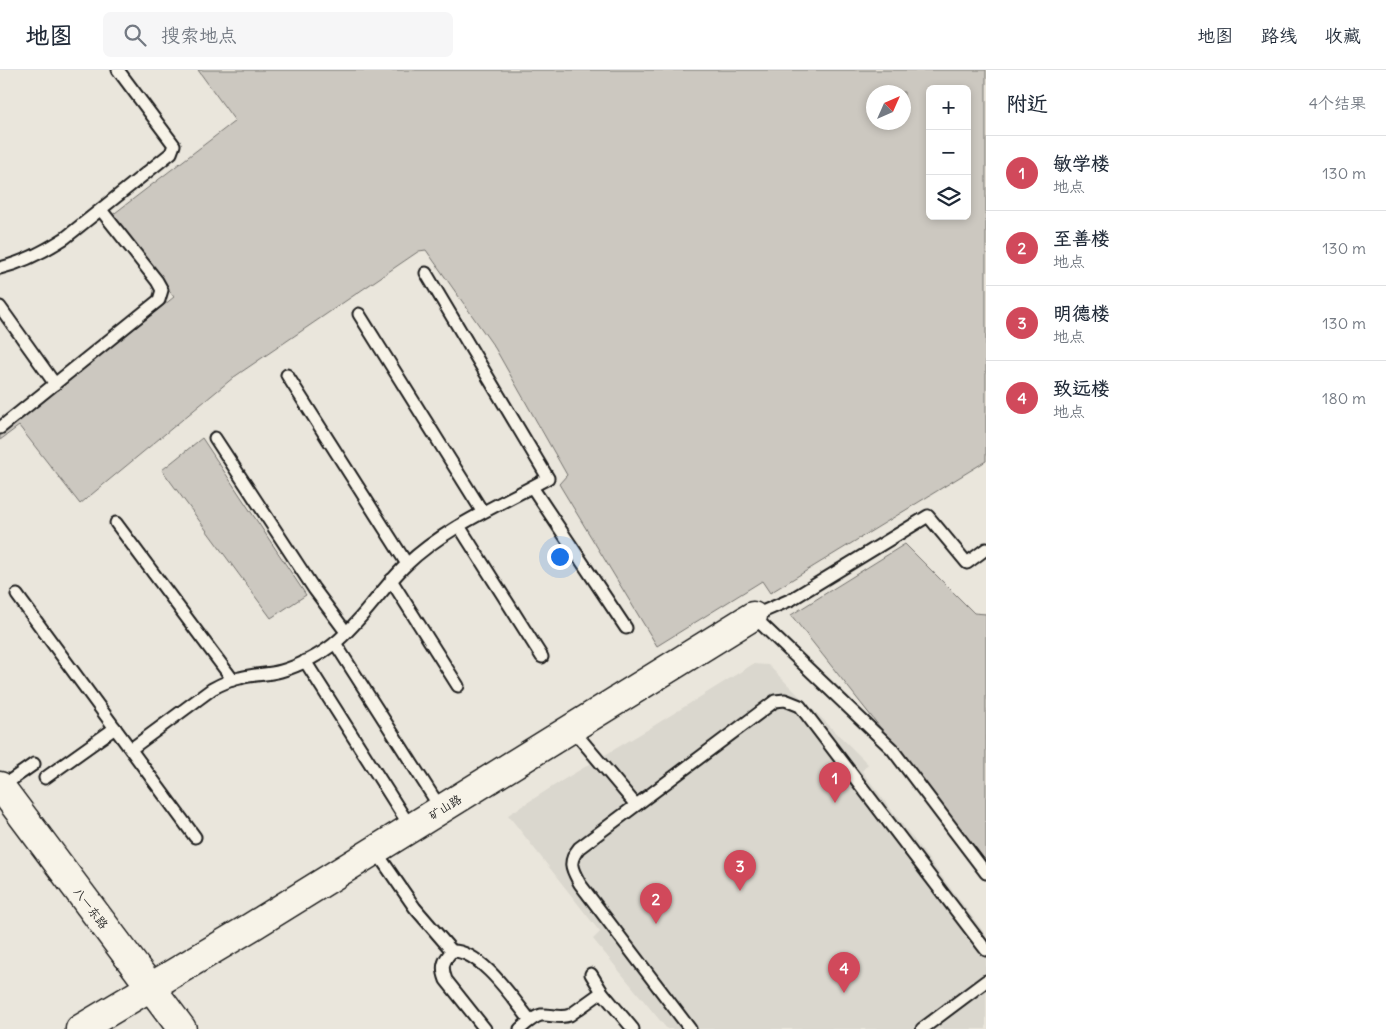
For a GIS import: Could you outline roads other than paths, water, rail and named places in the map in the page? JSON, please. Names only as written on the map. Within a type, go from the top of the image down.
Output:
[{"type":"street","name":"矿山路","points":[[80,1029],[411,828],[753,616]]},
{"type":"street","name":"八一东路","points":[[0,787],[143,992],[159,1029]]},
{"type":"street","name":"八一东路","points":[[0,816],[143,992],[182,1029]]},
{"type":"lane","points":[[0,268],[16,264],[65,238],[171,153],[174,146],[118,70]]},
{"type":"lane","points":[[0,428],[159,300],[162,290],[101,210]]},
{"type":"lane","points":[[131,749],[212,689],[240,678],[282,671],[305,661],[335,643],[391,580],[425,549],[482,511],[548,478],[426,273]]},
{"type":"lane","points":[[0,307],[55,384]]},
{"type":"lane","points":[[359,314],[482,511]]},
{"type":"lane","points":[[287,375],[407,564]]},
{"type":"lane","points":[[214,438],[314,589],[346,632]]},
{"type":"lane","points":[[532,487],[626,628]]},
{"type":"lane","points":[[986,548],[967,563],[928,516],[792,600],[753,616],[892,749],[986,873]]},
{"type":"lane","points":[[116,522],[233,680]]},
{"type":"lane","points":[[458,526],[542,657]]},
{"type":"lane","points":[[391,580],[458,686]]},
{"type":"lane","points":[[17,595],[195,837]]},
{"type":"lane","points":[[335,643],[441,809]]},
{"type":"lane","points":[[305,661],[411,828]]},
{"type":"lane","points":[[690,1029],[580,884],[571,864],[573,855],[578,848],[775,701],[785,700],[800,706],[986,950]]},
{"type":"lane","points":[[44,778],[116,728]]},
{"type":"lane","points":[[572,729],[636,805]]},
{"type":"lane","points":[[0,787],[34,764]]},
{"type":"lane","points":[[375,850],[415,908],[452,951],[464,953],[486,967],[530,1020]]},
{"type":"lane","points":[[452,951],[444,960],[443,972],[446,980],[485,1029]]},
{"type":"lane","points":[[591,974],[602,992],[633,1029]]},
{"type":"lane","points":[[922,1029],[986,981]]},
{"type":"lane","points":[[520,1029],[530,1020],[541,1015],[564,1018],[602,992]]},
{"type":"place","name":"敏学楼","points":[[835,803]]},
{"type":"place","name":"明德楼","points":[[740,891]]},
{"type":"place","name":"至善楼","points":[[656,924]]},
{"type":"place","name":"致远楼","points":[[844,993]]}]
